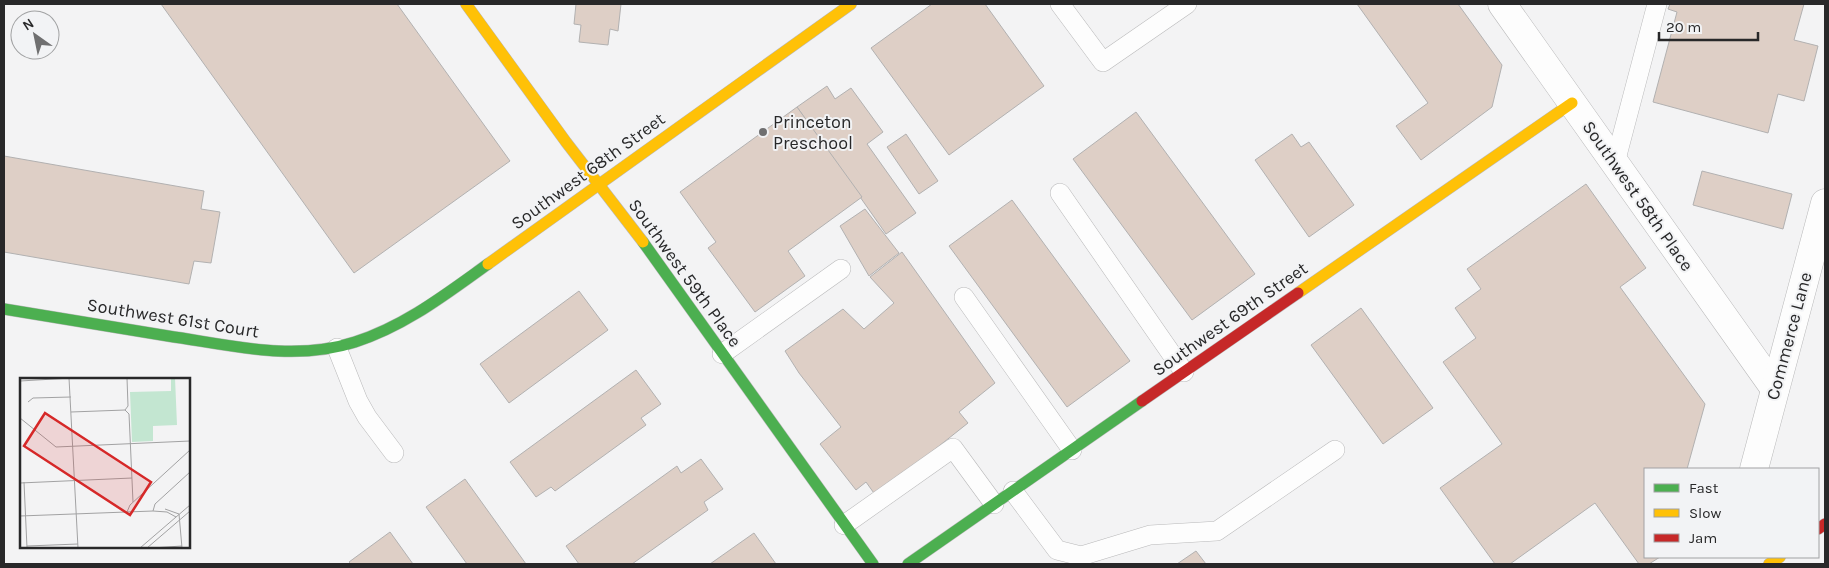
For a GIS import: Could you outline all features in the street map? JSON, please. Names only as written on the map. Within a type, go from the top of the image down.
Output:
[{"type":"street","name":"Southwest 59th Place","points":[[466,4],[566,142],[630,224],[872,564]]},
{"type":"street","name":"Southwest 68th Street","points":[[337,348],[374,337],[413,318],[851,4]]},
{"type":"street","name":"Southwest 58th Place","points":[[1502,4],[1775,389]]},
{"type":"street","name":"Southwest 69th Street","points":[[908,564],[1572,103]]},
{"type":"street","name":"Commerce Lane","points":[[1754,468],[1825,203]]},
{"type":"street","name":"Southwest 61st Court","points":[[4,309],[264,351],[300,352],[337,348]]},
{"type":"lane","points":[[1061,6],[1103,62],[1187,4]]},
{"type":"lane","points":[[1615,163],[1657,4]]},
{"type":"lane","points":[[1060,193],[1184,372]]},
{"type":"lane","points":[[722,354],[841,269]]},
{"type":"lane","points":[[964,297],[1072,450]]},
{"type":"lane","points":[[337,348],[358,401],[367,417],[394,453]]},
{"type":"lane","points":[[844,525],[953,448],[994,504]]},
{"type":"lane","points":[[1013,491],[1057,550],[1081,556],[1150,535],[1217,532],[1335,450]]},
{"type":"building","points":[[161,4],[397,4],[510,161],[354,273]]},
{"type":"building","points":[[576,4],[621,4],[618,31],[610,29],[608,45],[579,42],[581,25],[574,24]]},
{"type":"building","points":[[932,4],[985,4],[1044,86],[949,155],[871,48]]},
{"type":"building","points":[[1357,4],[1458,4],[1502,65],[1492,107],[1421,160],[1396,126],[1428,103]]},
{"type":"building","points":[[1670,4],[1804,4],[1794,40],[1818,46],[1804,101],[1778,94],[1768,133],[1653,102],[1677,12],[1668,9]]},
{"type":"building","points":[[827,86],[835,99],[851,88],[883,132],[867,144],[916,213],[886,234],[797,107]]},
{"type":"building","points":[[797,107],[862,197],[788,251],[805,276],[755,312],[708,248],[716,242],[680,192]]},
{"type":"building","points":[[1136,112],[1255,274],[1192,320],[1073,159]]},
{"type":"building","points":[[906,134],[938,181],[919,194],[887,147]]},
{"type":"building","points":[[1292,134],[1301,147],[1309,142],[1354,205],[1309,237],[1255,160]]},
{"type":"building","points":[[4,156],[204,191],[201,209],[220,212],[211,263],[194,261],[189,284],[4,252]]},
{"type":"building","points":[[1702,171],[1792,194],[1783,229],[1693,205]]},
{"type":"building","points":[[1586,184],[1646,268],[1620,287],[1705,404],[1687,468],[1644,468],[1644,558],[1658,558],[1649,564],[1639,564],[1595,503],[1510,564],[1495,564],[1440,488],[1502,444],[1443,362],[1476,338],[1455,308],[1481,289],[1467,269]]},
{"type":"building","points":[[1012,200],[1130,361],[1067,407],[949,246]]},
{"type":"building","points":[[865,209],[899,253],[869,276],[840,226]]},
{"type":"building","points":[[902,252],[995,383],[959,412],[968,423],[876,496],[866,482],[856,490],[820,444],[841,427],[799,373],[785,351],[843,309],[864,329],[894,303],[870,277]]},
{"type":"building","points":[[579,291],[608,330],[509,403],[480,364]]},
{"type":"building","points":[[1361,308],[1433,408],[1383,444],[1311,345]]},
{"type":"building","points":[[636,370],[661,404],[641,418],[646,425],[555,491],[551,487],[536,497],[510,462]]},
{"type":"building","points":[[701,459],[723,489],[704,502],[708,510],[632,564],[579,564],[566,546],[677,466],[681,473]]},
{"type":"building","points":[[465,479],[526,564],[467,564],[426,507]]},
{"type":"building","points":[[390,532],[413,564],[351,564],[349,562]]},
{"type":"building","points":[[754,533],[776,564],[710,564]]},
{"type":"building","points":[[1196,551],[1206,564],[1177,564]]},
{"type":"traffic: fast","points":[[643,242],[873,564]]},
{"type":"traffic: fast","points":[[4,309],[238,347],[262,350],[309,351],[355,342],[391,327],[457,287],[488,264]]},
{"type":"traffic: fast","points":[[908,564],[1142,401]]},
{"type":"traffic: slow","points":[[466,4],[566,142],[643,242]]},
{"type":"traffic: slow","points":[[488,264],[851,4]]},
{"type":"traffic: slow","points":[[1298,293],[1572,103]]},
{"type":"traffic: slow","points":[[1769,564],[1778,558]]},
{"type":"traffic: jam","points":[[1142,401],[1298,293]]},
{"type":"traffic: jam","points":[[1819,528],[1825,524]]},
{"type":"place","name":"Princeton Preschool","points":[[763,132]]}]
